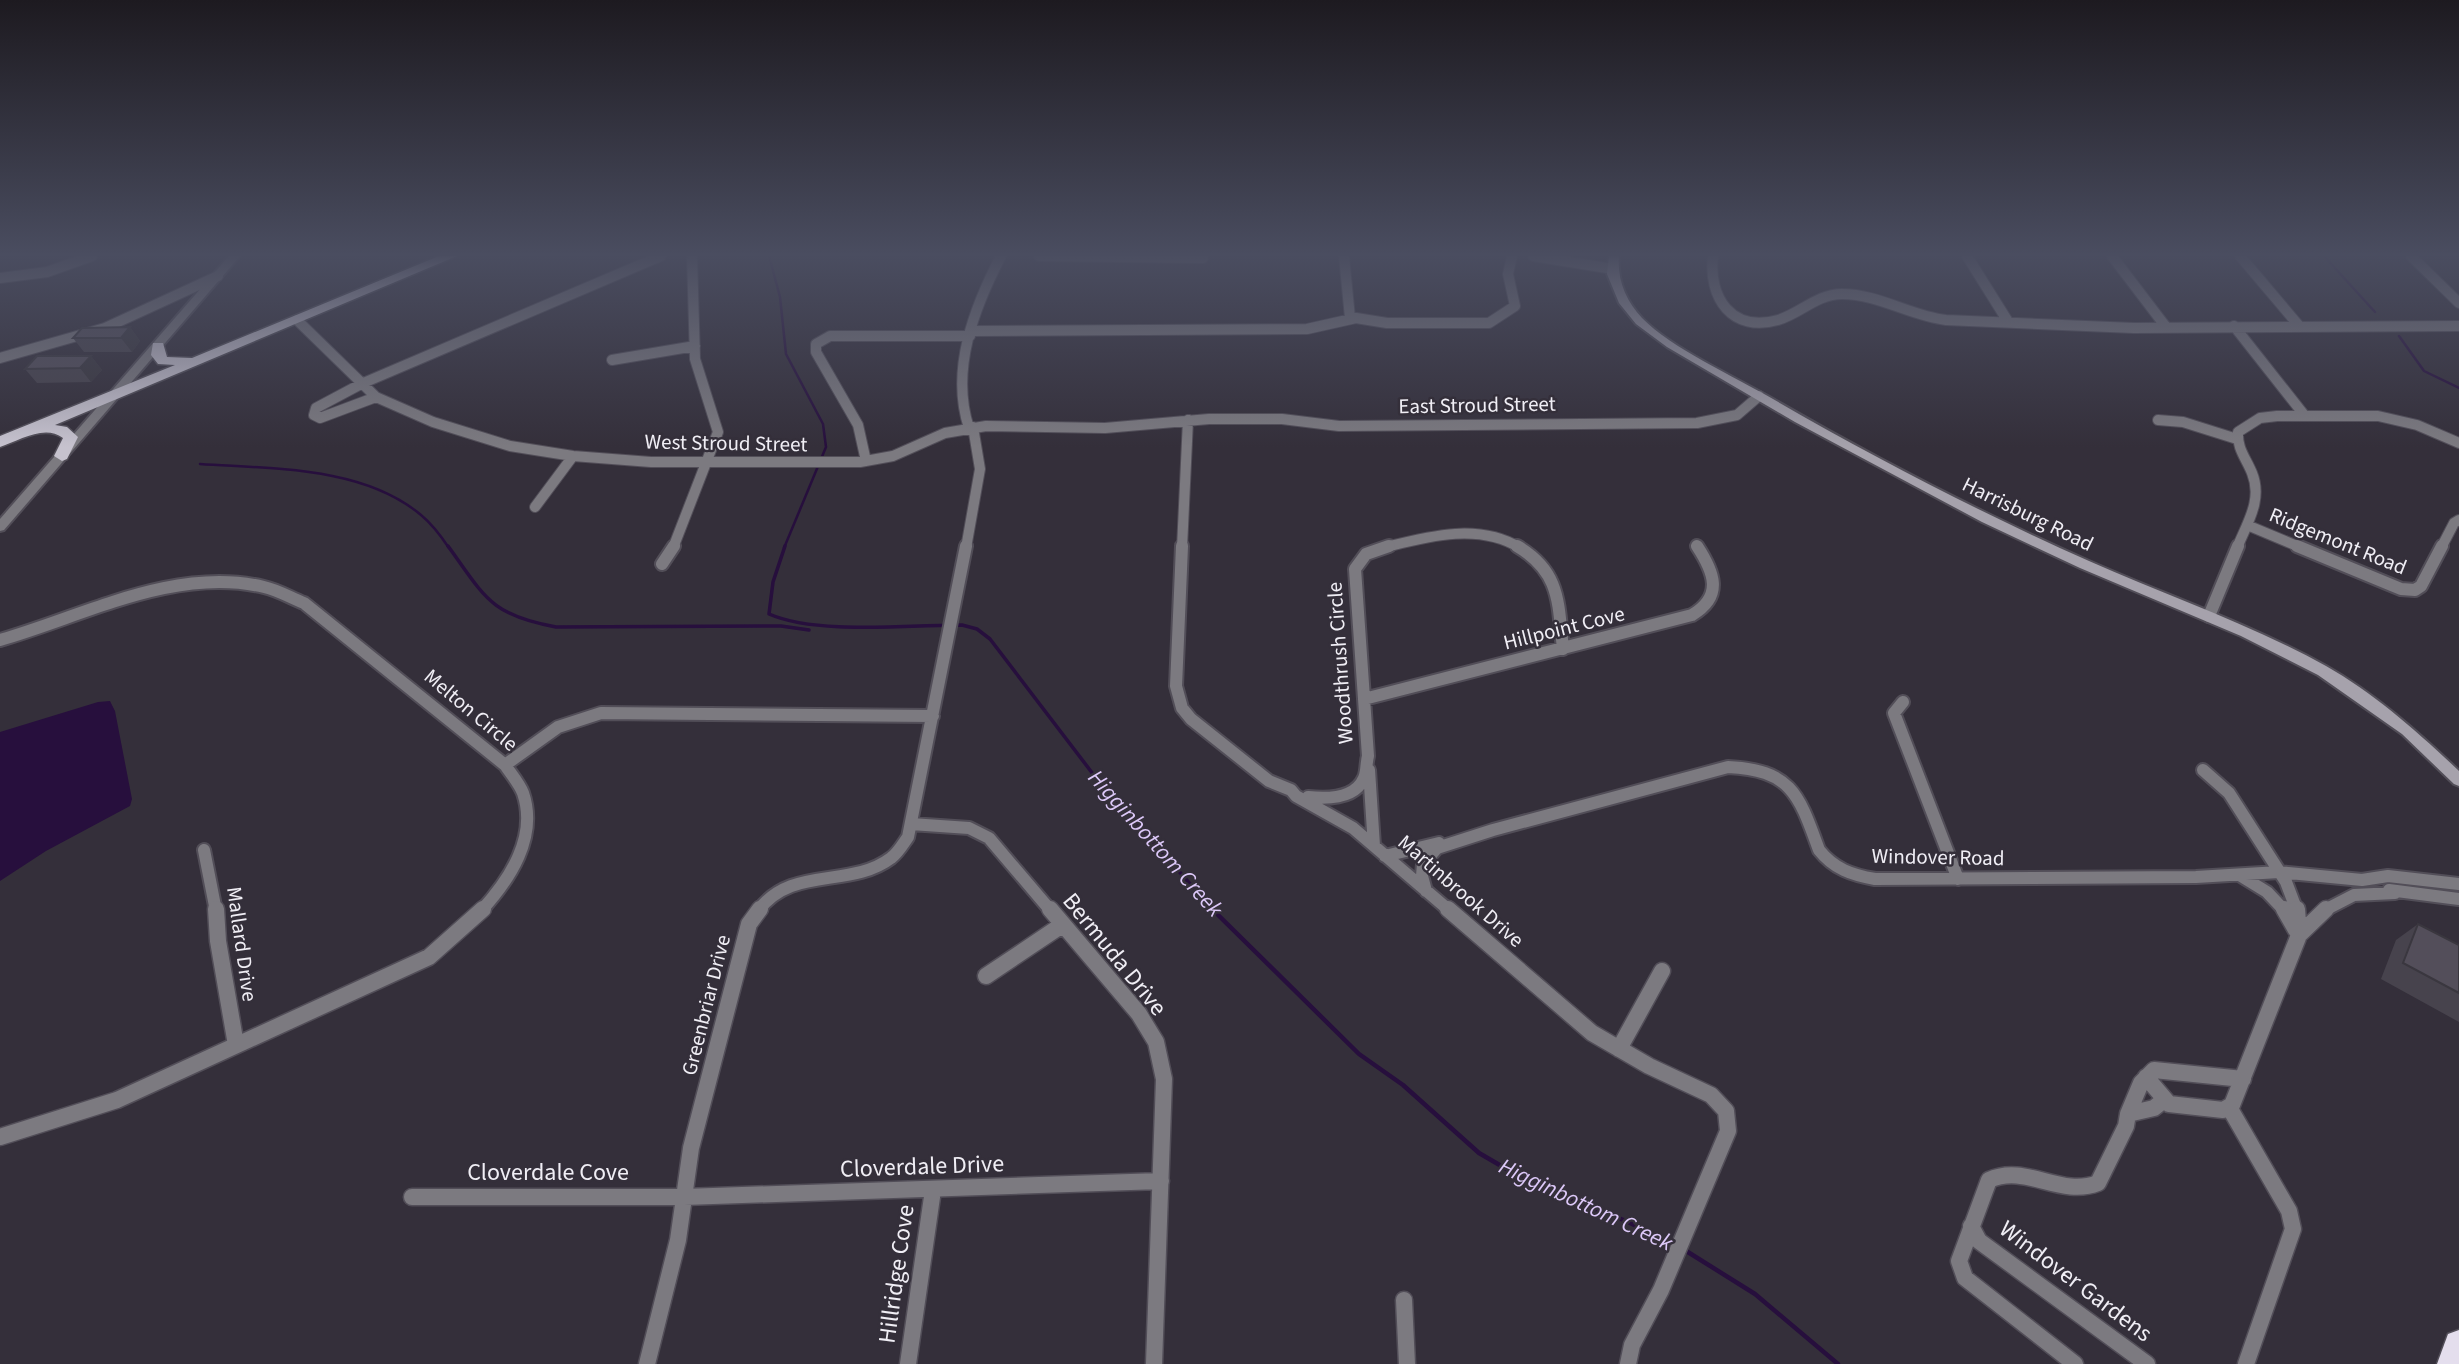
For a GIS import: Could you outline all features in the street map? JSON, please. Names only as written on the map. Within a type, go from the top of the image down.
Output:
[{"type":"highway","points":[[2452,1364],[2459,1345]]},
{"type":"main road","points":[[0,442],[298,320]]},
{"type":"main road","name":"Harrisburg Road","points":[[1638,320],[1671,345],[1759,396],[2016,534],[2281,648],[2353,690],[2407,730],[2459,780]]},
{"type":"main road","points":[[158,346],[158,355],[163,361],[176,362],[208,357]]},
{"type":"main road","points":[[18,434],[48,428],[62,430],[71,439],[62,456]]},
{"type":"street","points":[[0,358],[92,332],[122,320]]},
{"type":"street","points":[[0,527],[181,320]]},
{"type":"street","name":"West Stroud Street","points":[[298,320],[376,397],[478,438],[573,456],[707,463],[845,463],[893,456],[933,437],[971,427],[1105,428],[1188,420]]},
{"type":"street","points":[[376,397],[320,418],[314,415],[316,408],[361,384],[512,320]]},
{"type":"street","points":[[662,564],[674,546],[718,432],[695,361],[694,320]]},
{"type":"street","name":"Greenbriar Drive","points":[[647,1364],[678,1240],[691,1148],[745,935],[754,914],[774,893],[791,883],[825,875],[862,873],[890,859],[902,848],[911,824],[979,477],[971,427],[960,394],[975,320]]},
{"type":"street","points":[[866,461],[858,425],[816,352],[815,346],[819,340],[831,336],[1307,329],[1344,320]]},
{"type":"street","points":[[1362,320],[1387,323],[1497,320]]},
{"type":"street","points":[[1750,320],[1757,322],[1786,320]]},
{"type":"street","points":[[1994,320],[2088,327],[2459,326]]},
{"type":"street","points":[[2160,320],[2166,327]]},
{"type":"street","points":[[2294,320],[2300,327]]},
{"type":"street","points":[[2234,327],[2305,416]]},
{"type":"street","points":[[612,360],[695,346]]},
{"type":"street","name":"East Stroud Street","points":[[1188,420],[1282,419],[1339,426],[1697,423],[1737,415],[1759,396]]},
{"type":"street","points":[[2209,616],[2258,495],[2253,475],[2239,451],[2238,432],[2245,426],[2260,418],[2391,418],[2428,429],[2459,443]]},
{"type":"street","name":"Martinbrook Drive","points":[[1188,420],[1176,686],[1178,699],[1191,719],[1269,781],[1291,790],[1296,796],[1353,828],[1567,1013],[1619,1049],[1711,1096],[1726,1111],[1728,1131],[1672,1266],[1632,1345],[1628,1364]]},
{"type":"street","points":[[2158,420],[2183,422],[2237,439]]},
{"type":"street","points":[[536,507],[573,456]]},
{"type":"street","name":"Ridgemont Road","points":[[2247,525],[2409,590],[2421,586],[2454,523],[2459,520]]},
{"type":"street","name":"Woodthrush Circle","points":[[1380,851],[1368,756],[1355,569],[1357,562],[1373,550],[1452,532],[1484,535],[1517,547],[1543,567],[1555,583],[1560,603],[1563,649]]},
{"type":"street","name":"Hillpoint Cove","points":[[1364,699],[1686,618],[1701,611],[1710,601],[1714,587],[1710,564],[1697,546]]},
{"type":"street","name":"Melton Circle","points":[[0,640],[134,596],[184,584],[220,580],[275,590],[294,597],[325,619],[505,765],[519,779],[526,794],[528,829],[523,849],[507,880],[480,914],[429,957],[117,1100],[0,1137]]},
{"type":"street","points":[[1903,702],[1894,713],[1958,879]]},
{"type":"street","points":[[505,765],[558,727],[601,713],[933,716]]},
{"type":"street","name":"Woodthrush Circle","points":[[1291,790],[1320,799],[1341,796],[1356,788],[1364,778],[1368,756]]},
{"type":"street","name":"Windover Road","points":[[1426,891],[1423,868],[1434,850],[1493,830],[1728,767],[1744,767],[1770,773],[1791,788],[1802,803],[1819,850],[1839,870],[1875,879],[2279,872],[2362,880],[2388,876],[2459,884]]},
{"type":"street","points":[[2203,770],[2229,793],[2279,872],[2297,909],[2299,935]]},
{"type":"street","name":"Bermuda Drive","points":[[911,824],[969,828],[989,838],[1139,1014],[1156,1042],[1164,1079],[1154,1364]]},
{"type":"street","name":"Windover Road","points":[[1380,851],[1493,830]]},
{"type":"street","name":"Mallard Drive","points":[[204,850],[216,906],[218,941],[236,1045]]},
{"type":"street","points":[[2237,874],[2262,886],[2282,902],[2299,935]]},
{"type":"street","name":"Windover Road","points":[[2362,880],[2395,893],[2459,899]]},
{"type":"street","points":[[2243,1079],[2163,1069],[2154,1070],[2146,1077],[2169,1104],[2223,1110],[2232,1105],[2243,1079],[2299,935],[2309,922],[2331,904],[2356,894],[2376,890],[2395,893]]},
{"type":"street","points":[[986,976],[1062,925]]},
{"type":"street","points":[[1619,1049],[1662,971]]},
{"type":"street","name":"Windover Gardens","points":[[2146,1077],[2098,1183],[2090,1188],[2077,1189],[2005,1172],[1996,1174],[1989,1180],[1971,1226],[1979,1241],[2147,1364]]},
{"type":"street","points":[[2128,1114],[2154,1108],[2164,1100]]},
{"type":"street","points":[[2229,1107],[2289,1211],[2293,1229],[2246,1364]]},
{"type":"street","name":"Cloverdale Drive","points":[[684,1197],[1161,1181]]},
{"type":"street","name":"Hillridge Cove","points":[[908,1364],[933,1190]]},
{"type":"street","name":"Cloverdale Cove","points":[[412,1197],[684,1197]]},
{"type":"street","points":[[1971,1226],[1959,1261],[1965,1278],[2075,1364]]},
{"type":"street","points":[[1404,1300],[1407,1364]]},
{"type":"shaded area","points":[[110,701],[115,711],[132,799],[130,806],[46,851],[0,881],[0,732],[98,702]]},
{"type":"building","points":[[130,327],[121,338],[73,338],[82,328]]},
{"type":"building","points":[[37,356],[91,356],[80,368],[25,369]]},
{"type":"building","points":[[2418,924],[2459,945],[2459,993],[2403,963]]},
{"type":"waterway","name":"Higginbottom Creek","points":[[782,320],[786,354],[823,424],[826,447],[784,548]]},
{"type":"waterway","points":[[2399,336],[2424,371],[2459,388]]},
{"type":"waterway","points":[[200,464],[316,473],[372,487],[398,499],[421,515],[449,548]]},
{"type":"waterway","points":[[448,546],[491,601],[503,610],[534,622],[556,627],[781,626],[809,630]]},
{"type":"waterway","name":"Higginbottom Creek","points":[[785,546],[773,582],[769,614],[789,621],[837,627],[962,625],[977,629],[990,639],[1093,774],[1214,911]]},
{"type":"waterway","name":"Higginbottom Creek","points":[[1214,911],[1359,1054],[1403,1085],[1479,1153],[1534,1185],[1626,1221],[1673,1244]]},
{"type":"waterway","name":"Higginbottom Creek","points":[[1683,1249],[1755,1294],[1838,1364]]}]
